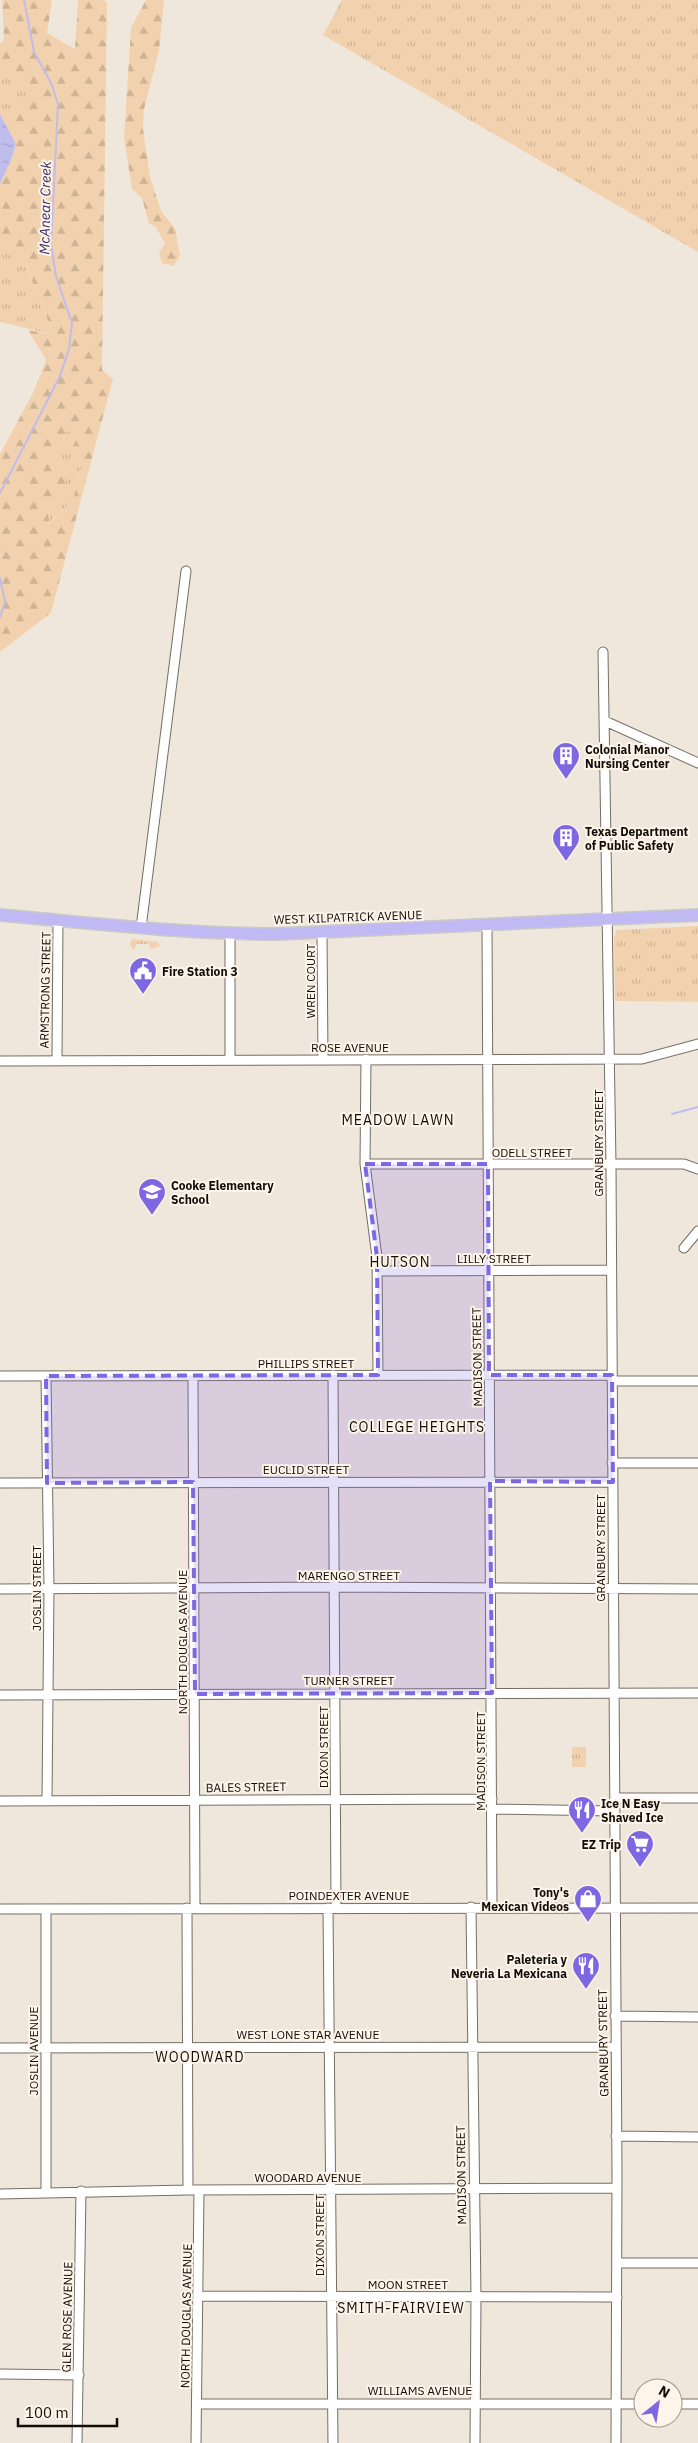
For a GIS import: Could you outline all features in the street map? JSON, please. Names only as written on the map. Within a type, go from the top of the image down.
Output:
[{"type":"main road","name":"WEST KILPATRICK AVENUE","points":[[0,915],[230,934],[322,933],[698,915]]},
{"type":"street","points":[[141,928],[186,571]]},
{"type":"street","name":"GRANBURY STREET","points":[[603,652],[611,1165],[617,2188],[616,2443]]},
{"type":"street","points":[[604,721],[698,763]]},
{"type":"street","name":"ARMSTRONG STREET","points":[[57,1060],[58,920]]},
{"type":"street","name":"MADISON STREET","points":[[487,926],[492,1907]]},
{"type":"street","name":"WREN COURT","points":[[322,933],[323,1059]]},
{"type":"street","points":[[230,934],[230,1060]]},
{"type":"street","name":"ROSE AVENUE","points":[[0,1061],[610,1059],[646,1058],[698,1044]]},
{"type":"street","points":[[366,1059],[365,1164],[378,1271],[378,1375]]},
{"type":"street","name":"ODELL STREET","points":[[365,1164],[684,1164],[698,1169]]},
{"type":"street","points":[[684,1248],[698,1231]]},
{"type":"street","name":"LILLY STREET","points":[[378,1271],[611,1270]]},
{"type":"street","name":"DIXON STREET","points":[[333,1375],[336,1693],[336,1798],[330,2046],[333,2443]]},
{"type":"street","name":"PHILLIPS STREET","points":[[0,1376],[489,1375],[698,1381]]},
{"type":"street","name":"JOSLIN STREET","points":[[46,1376],[49,1588],[47,1800]]},
{"type":"street","name":"NORTH DOUGLAS AVENUE","points":[[188,2190],[187,2046],[194,1801],[193,1376]]},
{"type":"street","points":[[612,1463],[698,1463]]},
{"type":"street","name":"EUCLID STREET","points":[[0,1483],[613,1482]]},
{"type":"street","name":"MARENGO STREET","points":[[0,1589],[335,1587],[698,1589]]},
{"type":"street","name":"TURNER STREET","points":[[0,1694],[698,1693]]},
{"type":"street","name":"BALES STREET","points":[[0,1801],[194,1801],[336,1798],[492,1799]]},
{"type":"street","points":[[614,1798],[698,1798]]},
{"type":"street","points":[[492,1809],[614,1811]]},
{"type":"street","name":"MADISON STREET","points":[[471,1907],[473,2189],[476,2296],[475,2443]]},
{"type":"street","name":"POINDEXTER AVENUE","points":[[0,1909],[698,1908]]},
{"type":"street","name":"JOSLIN AVENUE","points":[[46,1909],[46,2192]]},
{"type":"street","points":[[615,2016],[698,2017]]},
{"type":"street","name":"WEST LONE STAR AVENUE","points":[[0,2048],[187,2046],[616,2047]]},
{"type":"street","points":[[616,2136],[698,2137]]},
{"type":"street","name":"WOODARD AVENUE","points":[[0,2194],[81,2191],[617,2188]]},
{"type":"street","name":"NORTH DOUGLAS AVENUE","points":[[196,2443],[200,2296],[199,2190]]},
{"type":"street","name":"GLEN ROSE AVENUE","points":[[77,2443],[81,2191]]},
{"type":"street","points":[[617,2263],[698,2263]]},
{"type":"street","name":"MOON STREET","points":[[200,2296],[617,2297]]},
{"type":"street","points":[[0,2374],[79,2374]]},
{"type":"street","name":"WILLIAMS AVENUE","points":[[198,2404],[633,2404]]},
{"type":"street","points":[[683,2404],[698,2404]]},
{"type":"highlighted area","points":[[365,1164],[488,1164],[489,1375],[612,1375],[613,1482],[490,1481],[492,1693],[195,1694],[193,1482],[47,1483],[46,1376],[378,1375],[377,1257]]},
{"type":"green space","points":[[2,0],[52,0],[47,33],[75,49],[78,0],[103,0],[107,2],[102,370],[113,379],[51,613],[0,652],[0,454],[34,391],[46,360],[28,330],[54,335],[21,250],[0,250],[0,184],[16,144],[0,114],[0,105],[10,122],[19,105],[32,98],[27,84],[10,75],[0,75],[0,44],[4,39]],"holes":[[[66,431],[78,434],[72,450],[82,466],[73,500],[48,524],[49,508],[66,486],[66,476],[56,456]]]},
{"type":"green space","points":[[146,0],[164,0],[159,51],[144,109],[143,129],[150,177],[161,211],[175,228],[180,256],[173,266],[162,263],[159,253],[165,243],[155,226],[149,224],[142,198],[132,189],[124,137],[131,28]]},
{"type":"green space","points":[[342,0],[698,0],[698,252],[323,35]]},
{"type":"green space","points":[[0,75],[10,75],[28,84],[33,98],[19,105],[10,123],[0,105]]},
{"type":"green space","points":[[0,250],[21,250],[54,335],[0,322]]},
{"type":"green space","points":[[66,431],[79,433],[72,450],[82,466],[73,500],[47,524],[49,508],[66,485],[66,476],[56,456]]},
{"type":"green space","points":[[698,926],[698,1002],[615,1001],[614,937],[617,930]]},
{"type":"green space","points":[[132,939],[158,942],[160,946],[151,949],[149,944],[136,944],[135,949],[132,949],[130,943]]},
{"type":"green space","points":[[572,1747],[586,1747],[586,1767],[572,1767]]},
{"type":"water","points":[[0,114],[16,144],[0,184]]},
{"type":"waterway","name":"McAnear Creek","points":[[0,493],[60,376],[69,349],[72,323],[56,276],[51,245],[58,104],[52,85],[34,52],[24,0]]},
{"type":"waterway","name":"McAnear Creek","points":[[0,578],[5,602],[0,617]]},
{"type":"waterway","points":[[672,1114],[698,1107]]},
{"type":"place","name":"Colonial Manor Nursing Center","points":[[566,780]]},
{"type":"place","name":"Texas Department of Public Safety","points":[[566,862]]},
{"type":"place","name":"Fire Station 3","points":[[143,995]]},
{"type":"place","name":"Cooke Elementary School","points":[[152,1216]]},
{"type":"place","name":"Ice N Easy Shaved Ice","points":[[582,1834]]},
{"type":"place","name":"EZ Trip","points":[[640,1868]]},
{"type":"place","name":"Tony's Mexican Videos","points":[[588,1923]]},
{"type":"place","name":"Paleteria y Neveria La Mexicana","points":[[586,1990]]},
{"type":"district","name":"MEADOW LAWN","points":[[398,1120]]},
{"type":"district","name":"HUTSON","points":[[400,1262]]},
{"type":"district","name":"COLLEGE HEIGHTS","points":[[417,1427]]},
{"type":"district","name":"WOODWARD","points":[[200,2057]]},
{"type":"district","name":"SMITH-FAIRVIEW","points":[[401,2308]]}]
